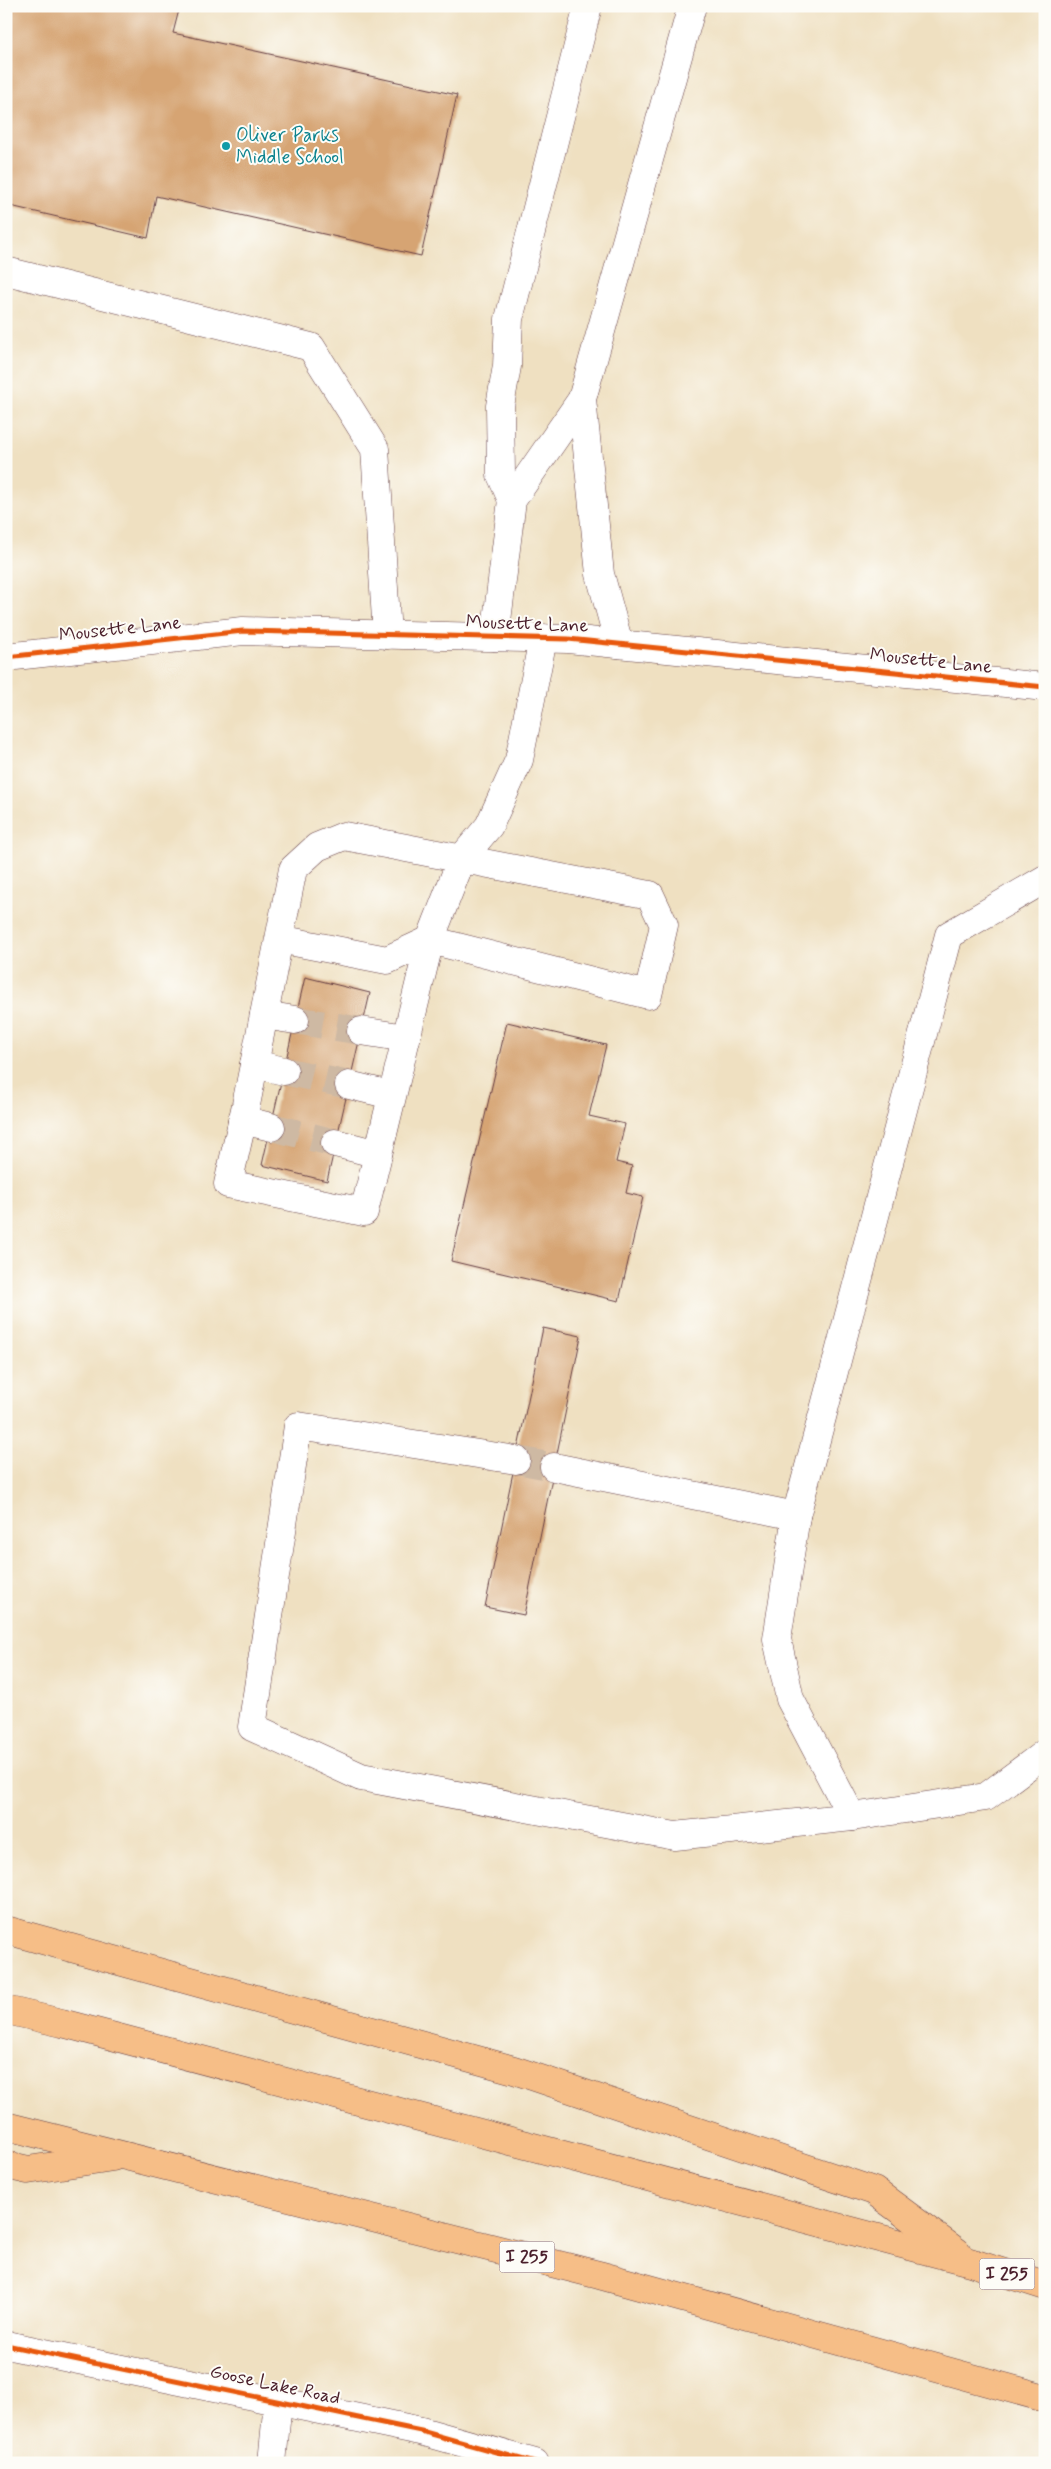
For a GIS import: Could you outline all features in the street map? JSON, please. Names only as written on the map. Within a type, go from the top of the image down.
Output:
[{"type":"highway","points":[[6,1930],[514,2070],[874,2192],[970,2262]]},
{"type":"highway","name":"I 255","points":[[6,2010],[62,2022],[970,2262],[1045,2286]]},
{"type":"highway","name":"I 255","points":[[6,2126],[599,2275],[1045,2398]]},
{"type":"highway","points":[[6,2165],[28,2170],[128,2156]]},
{"type":"street","points":[[512,500],[501,475],[500,406],[507,366],[509,319],[588,6]]},
{"type":"street","points":[[494,637],[512,500],[582,399],[692,6]]},
{"type":"street","points":[[6,271],[311,346],[375,449],[387,635]]},
{"type":"street","points":[[582,399],[600,574],[619,644]]},
{"type":"street","name":"Mousette Lane","points":[[6,657],[242,631],[543,638],[1045,687]]},
{"type":"street","points":[[279,939],[386,960],[430,940],[648,996],[664,925],[650,894],[462,858],[344,836],[317,846],[293,869],[228,1184],[364,1212],[430,940],[462,858],[489,826],[519,760],[543,638]]},
{"type":"street","points":[[852,1816],[790,1699],[777,1639],[796,1516],[949,935],[1045,879]]},
{"type":"street","points":[[264,1015],[295,1020]]},
{"type":"street","points":[[361,1031],[406,1038]]},
{"type":"street","points":[[254,1064],[284,1071]]},
{"type":"street","points":[[349,1085],[391,1095]]},
{"type":"street","points":[[242,1120],[271,1127]]},
{"type":"street","points":[[335,1143],[378,1154]]},
{"type":"street","points":[[516,1460],[298,1426],[252,1726],[361,1777],[675,1836],[852,1816],[986,1797],[1045,1753]]},
{"type":"street","points":[[554,1467],[796,1516]]},
{"type":"street","name":"Goose Lake Road","points":[[6,2345],[421,2431],[535,2463]]},
{"type":"street","points":[[272,2463],[278,2401]]},
{"type":"building","name":"Oliver Parks Middle School","points":[[6,6],[180,6],[173,33],[457,95],[421,256],[156,196],[148,238],[6,205]]},
{"type":"building","points":[[305,977],[370,993],[327,1181],[262,1165]]},
{"type":"building","points":[[507,1022],[606,1045],[589,1116],[625,1124],[616,1162],[632,1166],[626,1193],[643,1197],[619,1301],[451,1261]]},
{"type":"building","points":[[543,1328],[581,1336],[524,1615],[485,1607]]},
{"type":"tunnel","points":[[295,1020],[361,1031]]},
{"type":"tunnel","points":[[284,1071],[349,1085]]},
{"type":"tunnel","points":[[271,1127],[335,1143]]},
{"type":"tunnel","points":[[516,1460],[554,1467]]},
{"type":"cycle path","points":[[6,657],[243,631],[568,639],[1045,687]]},
{"type":"cycle path","points":[[6,2345],[421,2431],[535,2463]]},
{"type":"place","name":"Oliver Parks Middle School","points":[[226,146]]}]
